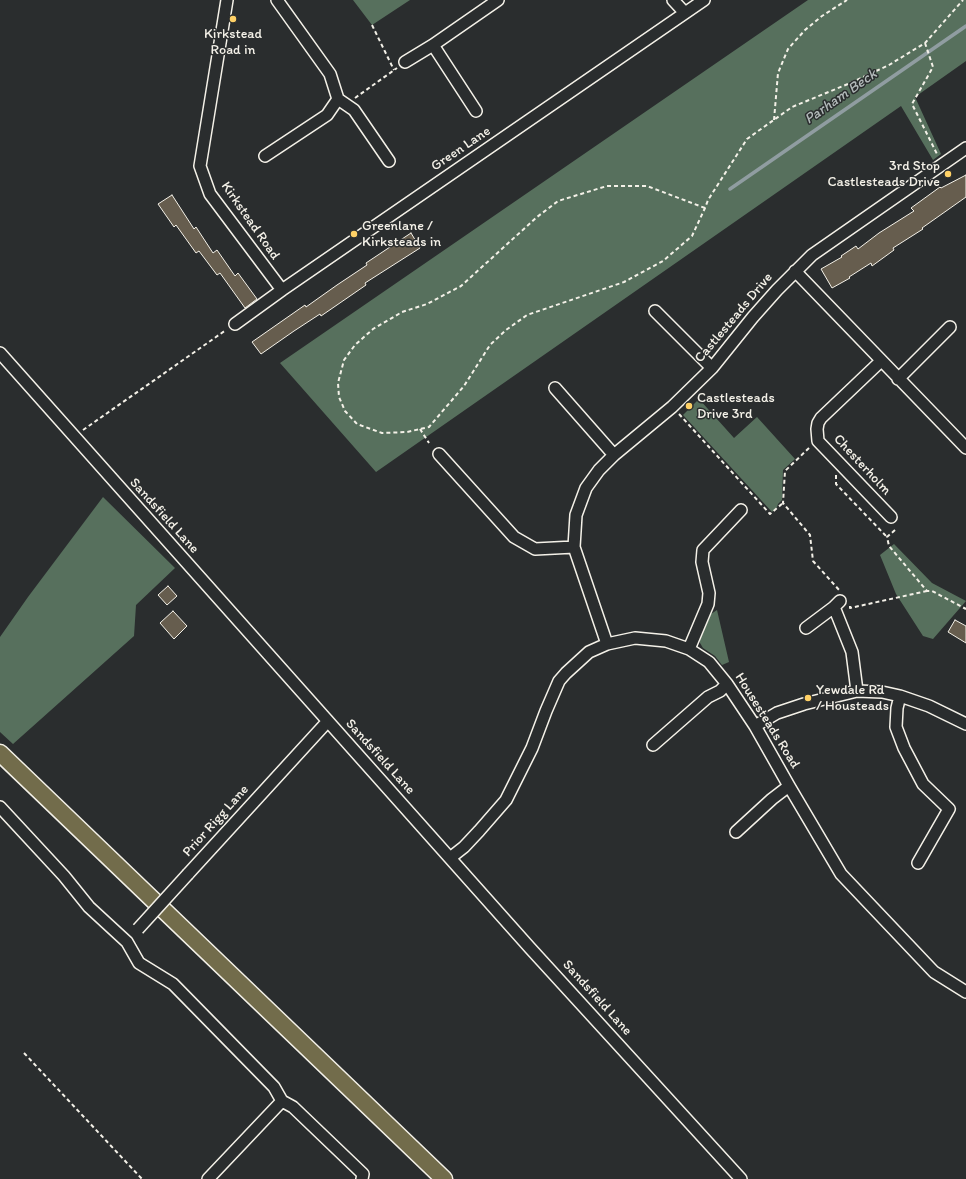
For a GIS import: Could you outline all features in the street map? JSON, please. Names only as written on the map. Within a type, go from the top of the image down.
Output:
[{"type":"highway","points":[[0,753],[444,1179]]},
{"type":"street","name":"Kirkstead Road","points":[[227,0],[200,166],[210,194],[282,290]]},
{"type":"street","points":[[277,0],[330,74],[342,102],[354,110],[389,161]]},
{"type":"street","points":[[405,62],[498,0]]},
{"type":"street","points":[[673,0],[685,14]]},
{"type":"street","name":"Green Lane","points":[[235,324],[282,290],[704,0]]},
{"type":"street","points":[[433,44],[476,110]]},
{"type":"street","points":[[265,156],[327,115],[342,102]]},
{"type":"street","name":"Castlesteads Drive","points":[[607,644],[574,547],[576,515],[586,488],[599,470],[614,455],[672,407],[712,368],[753,317],[812,255],[966,148]]},
{"type":"street","points":[[795,272],[966,448]]},
{"type":"street","points":[[655,311],[712,368]]},
{"type":"street","points":[[898,379],[950,327]]},
{"type":"street","name":"Sandsfield Lane","points":[[0,353],[530,948],[741,1179]]},
{"type":"street","name":"Chesterholm","points":[[881,361],[821,418],[817,429],[818,441],[891,517]]},
{"type":"street","points":[[554,388],[614,455]]},
{"type":"street","points":[[439,454],[514,538],[535,549],[574,547]]},
{"type":"street","points":[[689,650],[708,604],[709,593],[702,562],[703,550],[741,510]]},
{"type":"street","points":[[806,628],[842,602],[858,691]]},
{"type":"street","name":"Housesteads Road","points":[[450,858],[464,847],[506,800],[532,748],[559,681],[569,670],[589,652],[607,644],[635,638],[666,640],[689,650],[709,662],[727,684],[755,726],[841,874],[934,972],[966,992]]},
{"type":"street","points":[[653,746],[708,697],[720,691],[727,684]]},
{"type":"street","points":[[755,726],[777,713],[804,704],[858,691],[882,692],[900,696],[929,706],[966,724]]},
{"type":"street","points":[[900,696],[897,708],[896,727],[904,748],[923,784],[949,809],[918,863]]},
{"type":"street","name":"Prior Rigg Lane","points":[[126,942],[328,721]]},
{"type":"street","points":[[736,832],[772,798],[789,786]]},
{"type":"street","points":[[0,807],[64,876],[89,907],[126,942],[139,963],[173,984],[274,1087],[282,1101],[293,1107],[364,1174],[362,1179]]},
{"type":"street","points":[[208,1179],[282,1101]]},
{"type":"path","points":[[774,120],[778,73],[788,49],[805,30],[822,16],[847,0]]},
{"type":"path","points":[[705,208],[647,186],[607,186],[558,201],[537,217],[461,286],[427,304],[402,312],[373,329],[355,345],[344,360],[338,383],[338,397],[345,411],[357,424],[382,432],[407,432],[429,426],[464,386],[490,345],[506,330],[526,315],[624,282],[663,261],[692,236],[705,208],[708,200],[747,139],[792,107],[889,65],[925,44],[963,0]]},
{"type":"path","points":[[372,25],[394,70]]},
{"type":"path","points":[[925,44],[933,67],[912,104],[938,157]]},
{"type":"path","points":[[342,102],[405,62]]},
{"type":"path","points":[[82,430],[235,324]]},
{"type":"path","points":[[678,414],[770,514],[783,503]]},
{"type":"path","points":[[420,429],[429,443]]},
{"type":"path","points":[[812,446],[785,471],[783,503],[810,535],[813,561],[842,602],[850,608],[932,591],[966,609]]},
{"type":"path","points":[[836,469],[836,484],[887,537],[889,546],[927,591]]},
{"type":"path","points":[[887,537],[895,530]]},
{"type":"path","points":[[24,1053],[142,1179]]},
{"type":"green space","points":[[353,0],[410,0],[372,25]]},
{"type":"green space","points":[[808,0],[966,0],[966,61],[915,97],[941,154],[933,160],[901,106],[376,472],[280,363]]},
{"type":"green space","points":[[699,399],[734,438],[757,417],[795,459],[783,470],[782,500],[772,512],[683,415]]},
{"type":"green space","points":[[103,497],[175,568],[136,605],[134,636],[13,744],[0,732],[0,637]]},
{"type":"green space","points":[[894,544],[932,583],[966,601],[933,639],[923,636],[896,594],[880,555]]},
{"type":"green space","points":[[717,610],[729,662],[722,665],[715,656],[703,648],[700,643],[711,614]]},
{"type":"building","points":[[966,175],[966,197],[922,228],[923,229],[893,248],[894,250],[872,266],[871,263],[849,277],[850,278],[832,288],[821,269],[842,257],[841,256],[856,246],[858,249],[879,233],[914,211],[911,208],[940,187],[941,188]]},
{"type":"building","points":[[172,195],[194,229],[196,227],[213,253],[217,250],[235,276],[238,273],[257,299],[245,308],[220,273],[217,275],[199,251],[196,253],[176,225],[174,227],[158,204]]},
{"type":"building","points":[[411,233],[420,248],[365,283],[366,285],[321,316],[320,314],[261,354],[252,342],[305,305],[306,307],[367,265],[366,263]]},
{"type":"building","points":[[168,586],[177,596],[167,605],[158,595]]},
{"type":"building","points":[[173,611],[187,626],[174,639],[160,623]]},
{"type":"building","points":[[955,620],[966,626],[966,643],[948,632]]},
{"type":"waterway","name":"Parham Beck","points":[[730,189],[966,26]]},
{"type":"place","name":"Kirkstead Road in","points":[[233,19]]},
{"type":"place","name":"3rd Stop Castlesteads Drive","points":[[948,174]]},
{"type":"place","name":"Greenlane / Kirksteads in","points":[[354,234]]},
{"type":"place","name":"Castlesteads Drive 3rd","points":[[689,406]]},
{"type":"place","name":"Yewdale Rd / Housteads","points":[[808,698]]}]
